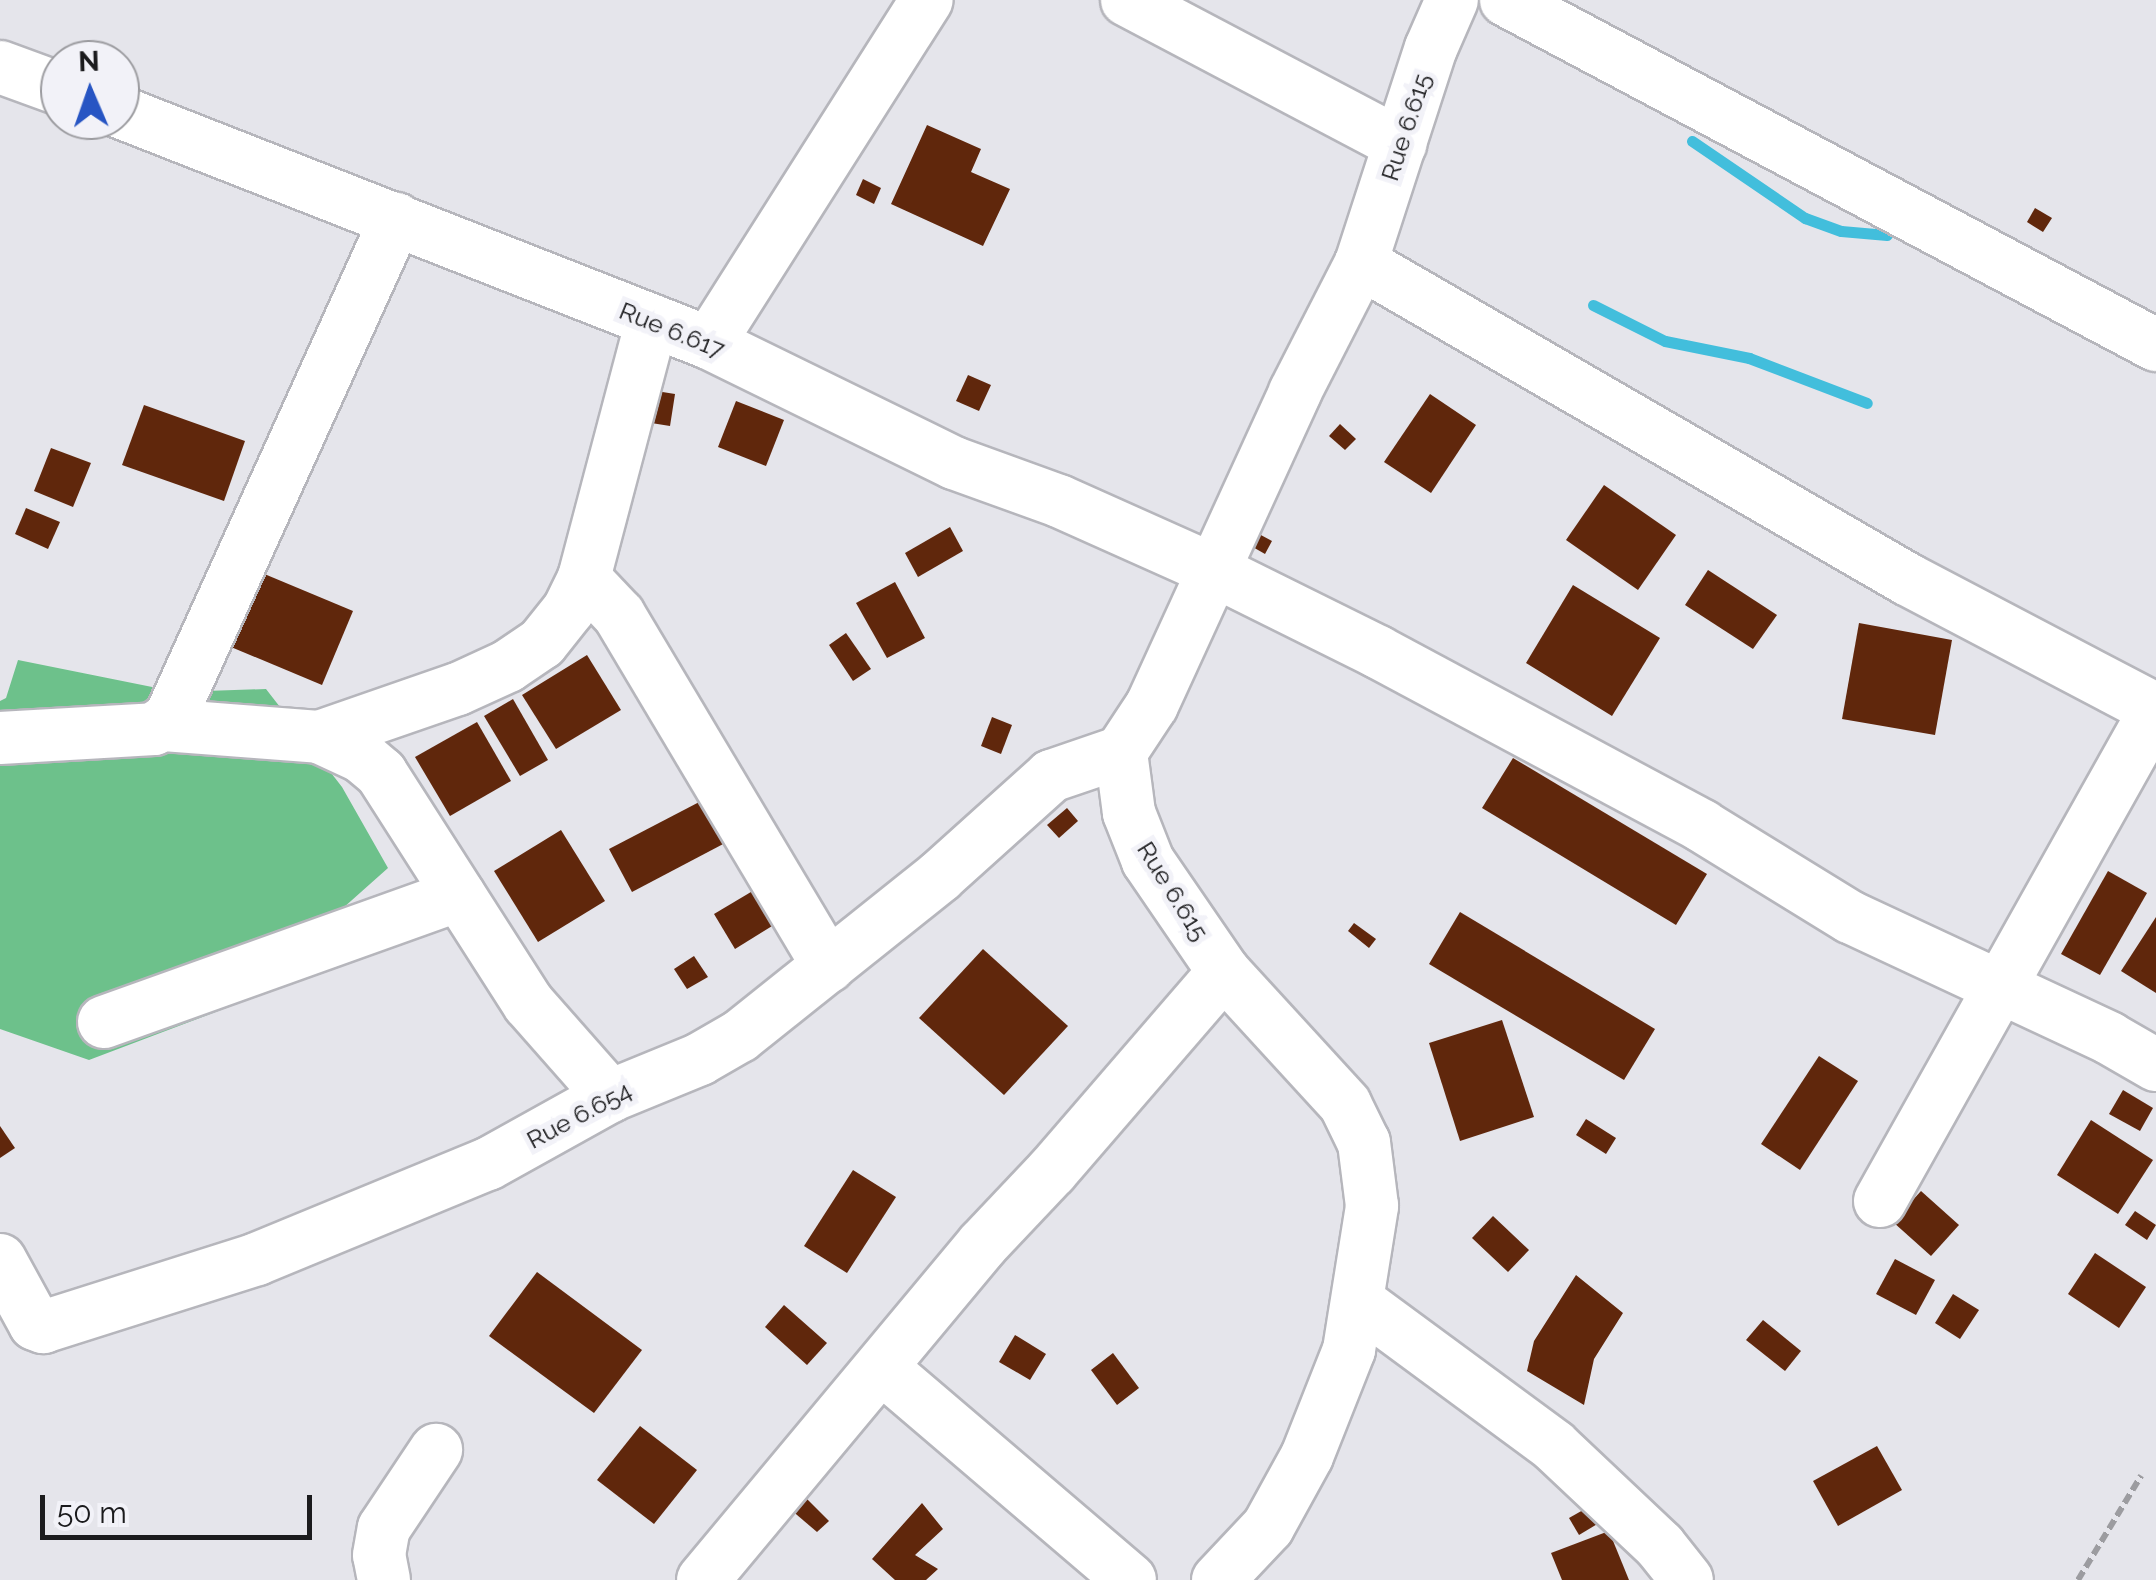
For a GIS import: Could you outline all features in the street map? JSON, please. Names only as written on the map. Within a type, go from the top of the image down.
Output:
[{"type":"street","points":[[709,343],[927,0]]},
{"type":"street","points":[[1127,0],[1400,144]]},
{"type":"street","name":"Rue 6.615","points":[[1229,1576],[1268,1527],[1307,1456],[1349,1350],[1372,1206],[1364,1143],[1344,1104],[1224,972],[1148,861],[1129,813],[1121,752],[1152,704],[1295,392],[1361,263],[1452,0]]},
{"type":"street","points":[[1506,0],[2156,344]]},
{"type":"street","points":[[0,67],[40,82]]},
{"type":"street","name":"Rue 6.617","points":[[140,120],[709,343],[954,463],[1058,501],[1213,570],[1378,652],[1702,826],[1850,918],[2003,987],[2156,1065]]},
{"type":"street","points":[[164,725],[396,219]]},
{"type":"street","points":[[1361,263],[1907,579],[2156,710],[1880,1201]]},
{"type":"street","points":[[319,737],[458,689],[508,666],[542,643],[570,609],[584,578],[652,321]]},
{"type":"street","points":[[584,578],[620,615],[828,966]]},
{"type":"street","points":[[0,738],[164,725],[319,737],[344,746],[380,772],[529,1004],[610,1096]]},
{"type":"street","name":"Rue 6.654","points":[[22,1335],[257,1259],[488,1164],[610,1096],[700,1059],[740,1036],[939,878],[1051,776],[1121,752]]},
{"type":"street","points":[[104,1022],[460,896]]},
{"type":"street","points":[[704,1580],[983,1244],[1052,1171],[1224,972]]},
{"type":"street","name":"Rue 6.654","points":[[0,1260],[35,1324],[22,1335]]},
{"type":"street","points":[[1359,1302],[1554,1446],[1660,1546],[1687,1580]]},
{"type":"street","points":[[882,1368],[1130,1580]]},
{"type":"street","points":[[384,1580],[380,1555],[384,1528],[436,1450]]},
{"type":"path","points":[[2078,1580],[2142,1476]]},
{"type":"green space","points":[[18,660],[177,692],[266,689],[342,787],[388,868],[234,1005],[89,1060],[0,1029],[0,701],[6,698]]},
{"type":"building","points":[[927,125],[981,149],[971,172],[1010,189],[983,246],[891,204]]},
{"type":"building","points":[[863,179],[881,188],[874,204],[856,195]]},
{"type":"building","points":[[2035,208],[2052,218],[2043,232],[2027,222]]},
{"type":"building","points":[[968,375],[991,385],[979,411],[956,401]]},
{"type":"building","points":[[650,390],[675,394],[670,426],[645,422]]},
{"type":"building","points":[[1430,394],[1476,425],[1431,493],[1384,462]]},
{"type":"building","points":[[736,401],[784,420],[766,466],[718,447]]},
{"type":"building","points":[[144,405],[245,441],[224,501],[122,465]]},
{"type":"building","points":[[1340,424],[1356,439],[1345,450],[1329,436]]},
{"type":"building","points":[[51,448],[91,463],[73,507],[34,491]]},
{"type":"building","points":[[1604,485],[1676,535],[1638,590],[1566,540]]},
{"type":"building","points":[[26,508],[60,522],[48,549],[15,534]]},
{"type":"building","points":[[950,527],[963,551],[918,577],[905,553]]},
{"type":"building","points":[[1259,534],[1272,541],[1265,554],[1251,546]]},
{"type":"building","points":[[1708,570],[1777,615],[1753,649],[1685,605]]},
{"type":"building","points":[[262,573],[353,611],[322,685],[231,647]]},
{"type":"building","points":[[895,582],[925,638],[887,658],[856,603]]},
{"type":"building","points":[[1573,585],[1660,638],[1612,716],[1526,663]]},
{"type":"building","points":[[1859,623],[1952,640],[1935,735],[1842,719]]},
{"type":"building","points":[[846,633],[871,669],[853,681],[829,645]]},
{"type":"building","points":[[587,655],[621,710],[556,749],[522,695]]},
{"type":"building","points":[[513,699],[548,760],[520,776],[484,716]]},
{"type":"building","points":[[992,717],[1012,725],[1001,754],[981,746]]},
{"type":"building","points":[[477,722],[511,781],[450,816],[415,757]]},
{"type":"building","points":[[1513,758],[1707,874],[1676,925],[1482,808]]},
{"type":"building","points":[[705,799],[727,842],[632,892],[609,849]]},
{"type":"building","points":[[1067,808],[1078,821],[1059,838],[1047,825]]},
{"type":"building","points":[[561,830],[605,901],[538,942],[494,871]]},
{"type":"building","points":[[2108,871],[2147,893],[2100,975],[2061,954]]},
{"type":"building","points":[[756,889],[777,923],[735,949],[714,914]]},
{"type":"building","points":[[1460,912],[1655,1029],[1624,1080],[1429,964]]},
{"type":"building","points":[[2156,917],[2156,993],[2121,971]]},
{"type":"building","points":[[1354,923],[1376,939],[1369,948],[1348,931]]},
{"type":"building","points":[[983,949],[1068,1026],[1004,1095],[919,1018]]},
{"type":"building","points":[[694,956],[708,977],[687,989],[674,969]]},
{"type":"building","points":[[1502,1020],[1534,1117],[1460,1141],[1429,1043]]},
{"type":"building","points":[[1819,1056],[1858,1081],[1800,1170],[1761,1144]]},
{"type":"building","points":[[2123,1090],[2153,1108],[2140,1131],[2109,1114]]},
{"type":"building","points":[[1586,1119],[1616,1138],[1606,1154],[1576,1135]]},
{"type":"building","points":[[2091,1120],[2153,1160],[2118,1214],[2057,1175]]},
{"type":"building","points":[[0,1126],[15,1148],[0,1158]]},
{"type":"building","points":[[853,1170],[896,1197],[847,1273],[804,1246]]},
{"type":"building","points":[[1921,1191],[1959,1225],[1931,1256],[1893,1222]]},
{"type":"building","points":[[2135,1211],[2156,1225],[2147,1240],[2125,1225]]},
{"type":"building","points":[[1493,1216],[1529,1250],[1508,1272],[1472,1238]]},
{"type":"building","points":[[2095,1253],[2146,1287],[2119,1328],[2068,1294]]},
{"type":"building","points":[[1895,1259],[1935,1280],[1916,1315],[1876,1294]]},
{"type":"building","points":[[537,1272],[642,1350],[594,1413],[489,1336]]},
{"type":"building","points":[[1576,1275],[1623,1313],[1594,1359],[1584,1405],[1527,1371],[1534,1341]]},
{"type":"building","points":[[1953,1294],[1979,1310],[1960,1339],[1935,1323]]},
{"type":"building","points":[[784,1305],[827,1343],[807,1365],[765,1327]]},
{"type":"building","points":[[1763,1320],[1801,1351],[1785,1371],[1746,1340]]},
{"type":"building","points":[[1015,1335],[1046,1354],[1030,1380],[999,1362]]},
{"type":"building","points":[[1113,1353],[1139,1388],[1117,1405],[1091,1370]]},
{"type":"building","points":[[640,1426],[697,1470],[654,1524],[597,1480]]},
{"type":"building","points":[[1877,1446],[1902,1490],[1838,1526],[1813,1481]]},
{"type":"building","points":[[805,1497],[829,1521],[817,1532],[790,1509]]},
{"type":"building","points":[[1599,1501],[1609,1517],[1579,1535],[1569,1518]]},
{"type":"building","points":[[922,1503],[943,1529],[915,1555],[938,1569],[926,1580],[895,1580],[872,1559]]},
{"type":"building","points":[[1609,1531],[1629,1580],[1562,1580],[1551,1553]]},
{"type":"waterway","points":[[1692,141],[1805,218],[1841,231],[1887,235]]},
{"type":"waterway","points":[[1593,305],[1665,341],[1749,358],[1867,403]]}]
